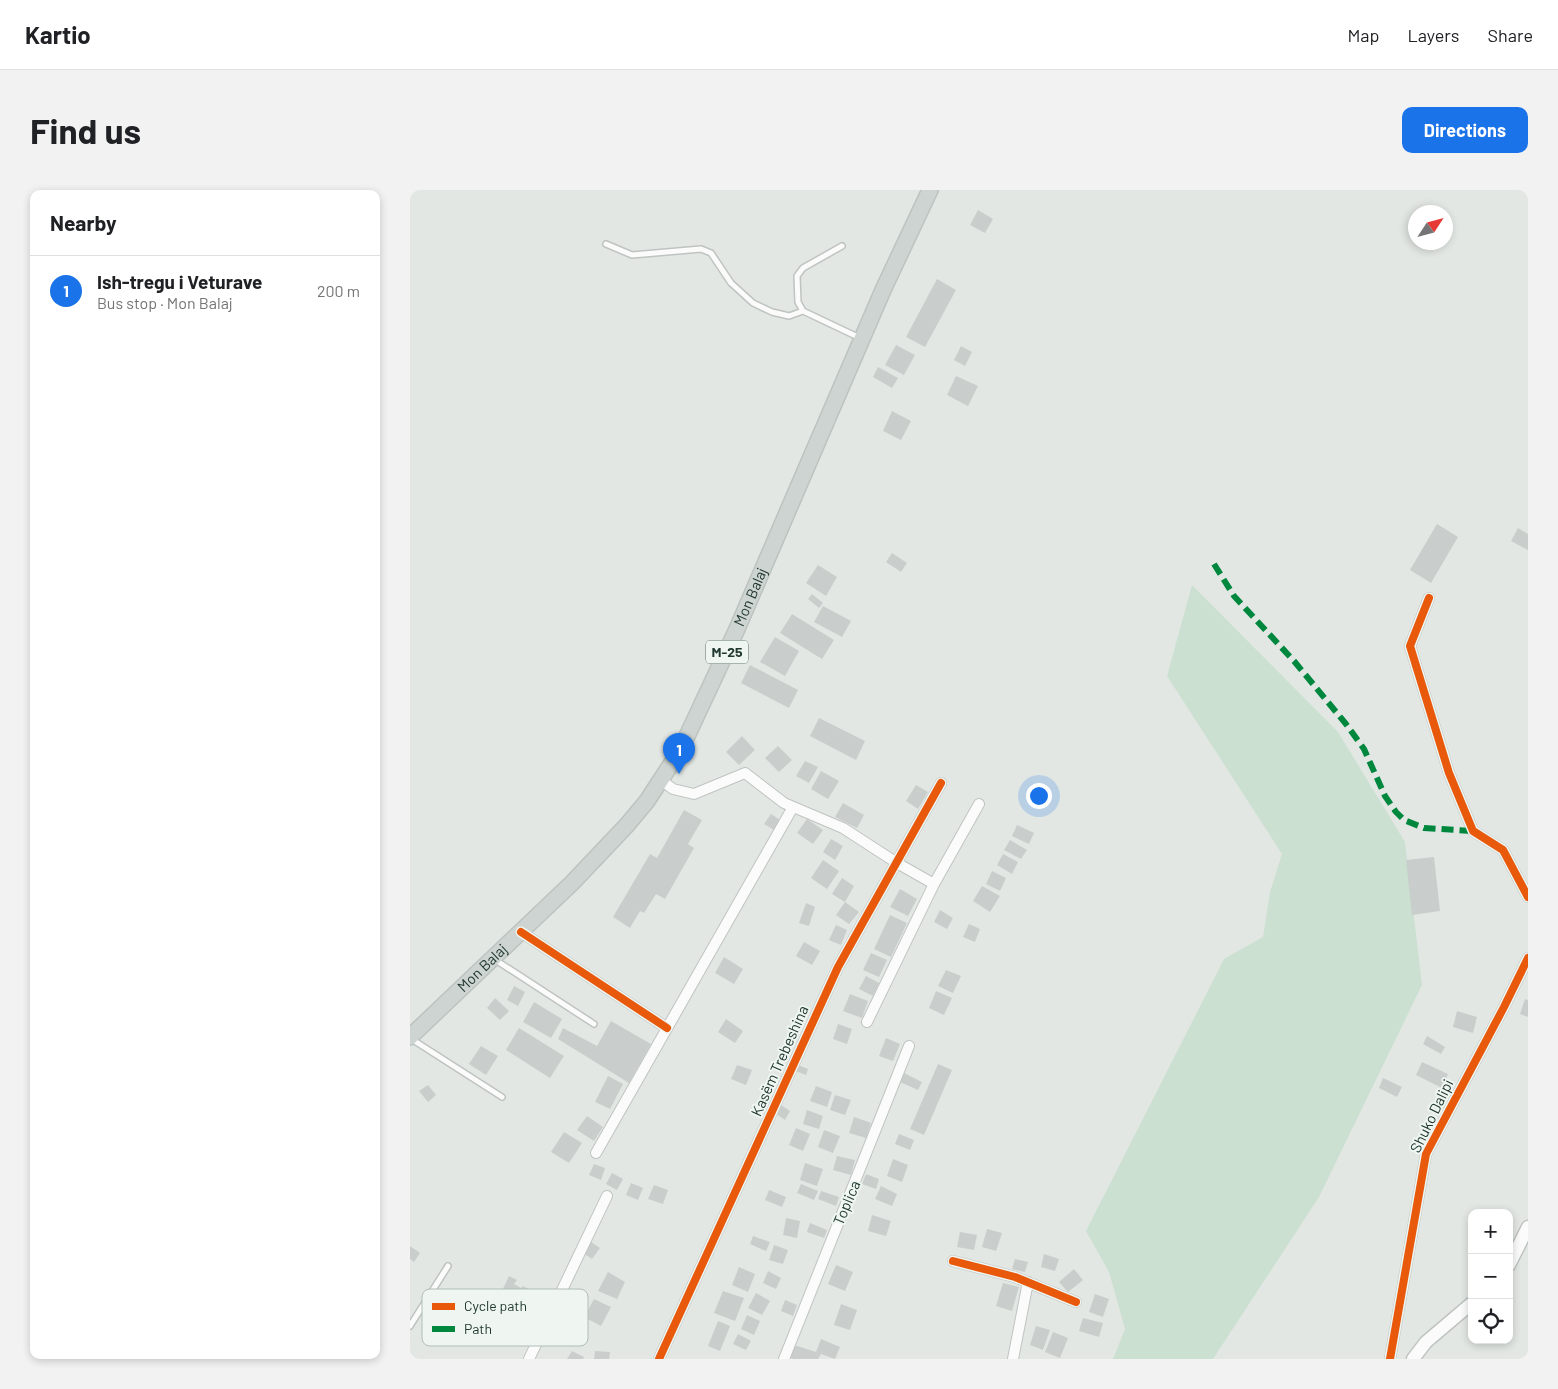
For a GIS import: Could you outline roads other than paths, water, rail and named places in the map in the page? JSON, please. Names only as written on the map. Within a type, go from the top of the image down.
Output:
[{"type":"main road","name":"Mon Balaj","points":[[410,1037],[572,883],[628,824],[661,780],[681,749],[737,630],[862,339],[930,190]]},
{"type":"street","points":[[1429,598],[1410,646],[1449,773],[1473,831],[1503,850],[1528,896]]},
{"type":"street","points":[[661,780],[673,789],[694,794],[745,773],[777,798],[793,807],[843,828],[897,863],[934,884]]},
{"type":"street","name":"Kasëm Trebeshina","points":[[659,1359],[835,974],[941,783]]},
{"type":"street","points":[[867,1022],[934,884],[979,804]]},
{"type":"street","points":[[596,1153],[793,807]]},
{"type":"street","points":[[521,932],[667,1028]]},
{"type":"street","name":"Shuko Dalipi","points":[[1390,1359],[1426,1154],[1528,958]]},
{"type":"street","name":"Toplica","points":[[784,1359],[909,1046]]},
{"type":"street","points":[[562,1289],[607,1196]]},
{"type":"street","points":[[1513,1257],[1528,1227]]},
{"type":"street","points":[[953,1261],[1015,1276],[1076,1302]]},
{"type":"street","points":[[1013,1359],[1028,1282]]},
{"type":"street","points":[[1413,1359],[1426,1342],[1468,1306]]},
{"type":"street","points":[[529,1359],[535,1346]]},
{"type":"lane","points":[[606,244],[632,255],[700,249],[711,253],[731,283],[753,303],[772,312],[789,316],[803,311]]},
{"type":"lane","points":[[842,246],[803,268],[797,276],[798,302],[803,311],[862,339]]},
{"type":"lane","points":[[493,959],[594,1024]]},
{"type":"lane","points":[[410,1037],[502,1097]]},
{"type":"lane","points":[[433,1289],[448,1266]]},
{"type":"lane","points":[[410,1326],[422,1307]]},
{"type":"place","name":"Ish-tregu i Veturave","points":[[679,774]]}]
